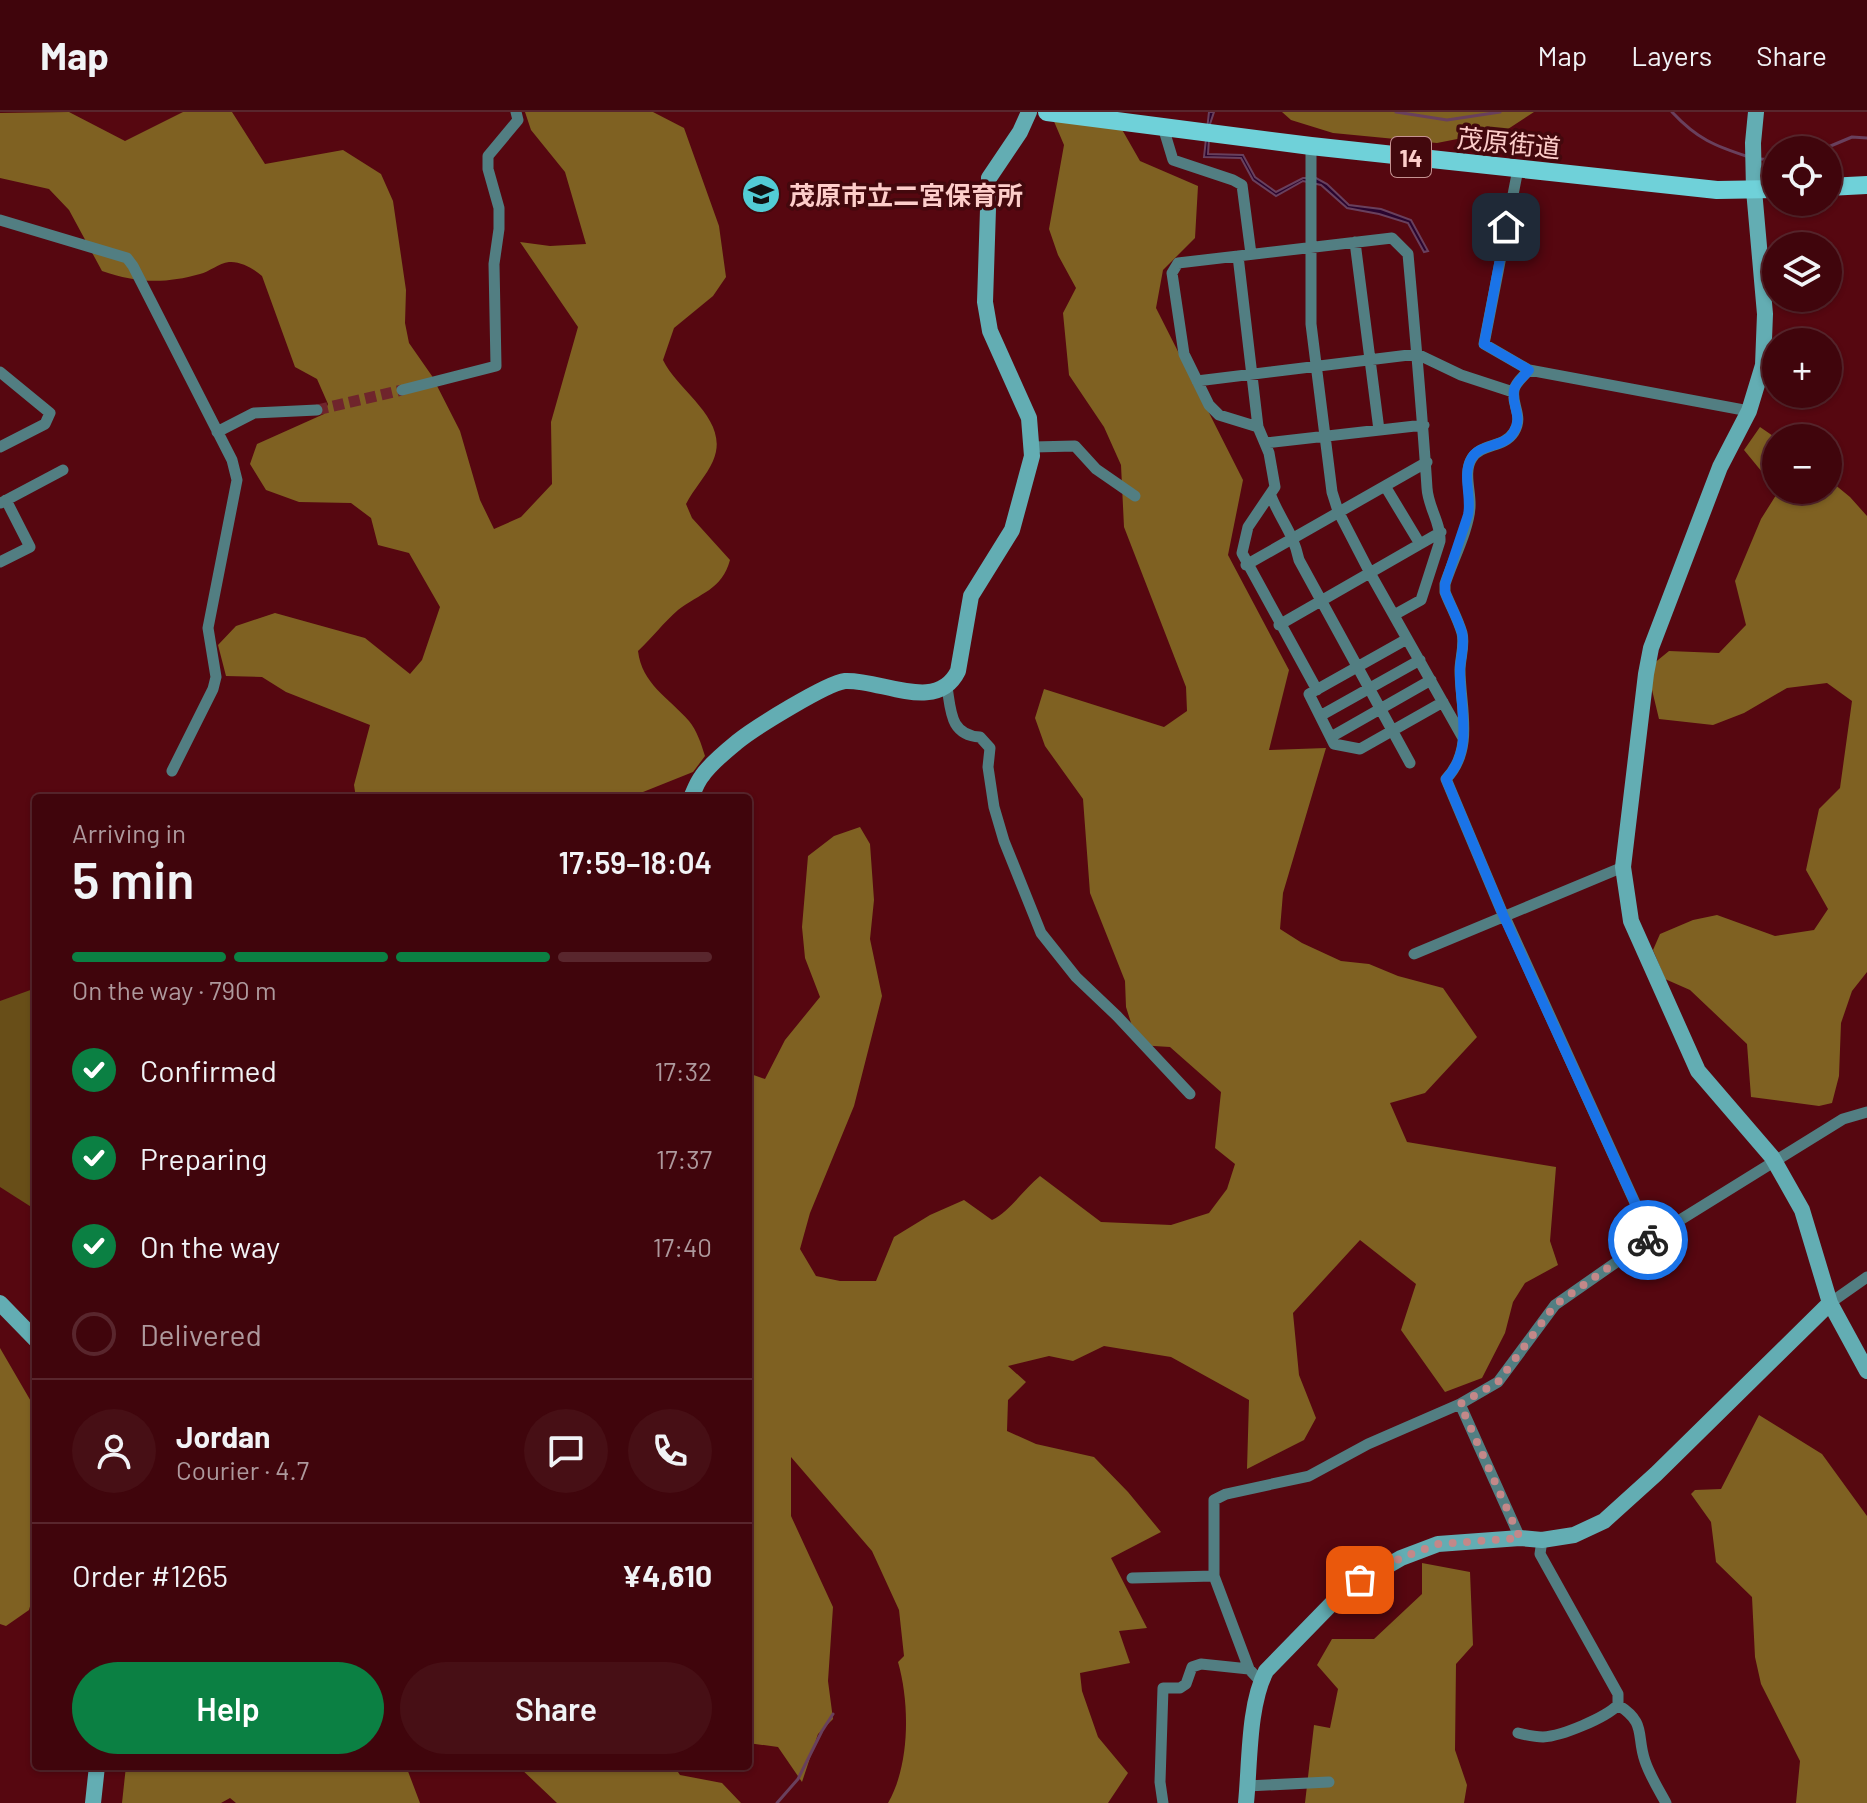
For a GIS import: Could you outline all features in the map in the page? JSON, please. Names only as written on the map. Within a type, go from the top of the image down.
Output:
[{"type":"main road","name":"茂原街道","points":[[1047,112],[1162,120],[1311,146],[1518,169],[1717,190],[1762,190]]},
{"type":"main road","points":[[1842,186],[1867,185]]},
{"type":"street","points":[[402,390],[496,366],[494,264],[499,208],[488,169],[488,156],[518,120],[516,112]]},
{"type":"street","points":[[693,794],[702,775],[738,741],[827,687],[843,681],[882,684],[911,692],[929,693],[947,687],[958,671],[971,596],[1012,530],[1033,447],[1029,418],[990,331],[985,302],[989,178],[1020,132],[1029,112]]},
{"type":"street","points":[[1756,112],[1754,190],[1766,341],[1763,365],[1749,411],[1720,467],[1651,648],[1623,867],[1631,921],[1687,1050],[1711,1089],[1774,1162],[1802,1210],[1830,1303],[1867,1371]]},
{"type":"street","points":[[1162,120],[1163,134],[1173,160],[1242,185],[1251,254]]},
{"type":"street","points":[[1311,146],[1311,324],[1332,492],[1338,511],[1370,573],[1463,738]]},
{"type":"street","points":[[1518,169],[1484,344],[1529,370],[1749,411]]},
{"type":"street","points":[[0,220],[127,258],[232,460],[237,480],[208,628],[216,677],[172,771]]},
{"type":"street","points":[[1258,427],[1219,415],[1209,405],[1197,381],[1184,354],[1172,273],[1178,263],[1392,238],[1408,254],[1428,497],[1441,532],[1421,600],[1394,615]]},
{"type":"street","points":[[1355,242],[1379,430]]},
{"type":"street","points":[[1238,256],[1258,427],[1274,476],[1271,496],[1245,535],[1242,553],[1317,690]]},
{"type":"street","points":[[1197,381],[1417,354],[1461,375],[1513,392]]},
{"type":"street","points":[[1529,370],[1513,392],[1519,418],[1514,433],[1505,441],[1479,451],[1471,459],[1467,485],[1470,506],[1445,584],[1445,592],[1463,636],[1460,671],[1465,717],[1463,738],[1453,772],[1446,779],[1505,917],[1651,1238]]},
{"type":"street","points":[[0,372],[5,384],[50,413],[45,424],[0,447]]},
{"type":"street","points":[[217,432],[254,413],[317,410]]},
{"type":"street","points":[[1265,443],[1424,425]]},
{"type":"street","points":[[1033,447],[1075,446],[1096,469],[1135,496]]},
{"type":"street","points":[[1246,565],[1427,462]]},
{"type":"street","points":[[0,562],[30,547],[3,501],[63,470]]},
{"type":"street","points":[[1385,486],[1420,544]]},
{"type":"street","points":[[1271,496],[1294,537],[1299,560],[1410,763]]},
{"type":"street","points":[[1279,625],[1441,532]]},
{"type":"street","points":[[1407,639],[1309,694],[1334,744],[1360,749],[1443,702]]},
{"type":"street","points":[[1320,716],[1420,660]]},
{"type":"street","points":[[1331,737],[1431,680]]},
{"type":"street","points":[[947,687],[956,726],[967,736],[980,737],[990,748],[988,767],[994,807],[1004,841],[1041,933],[1069,969],[1190,1094]]},
{"type":"street","points":[[1414,954],[1623,867]]},
{"type":"street","points":[[1261,1682],[1249,1669],[1214,1576],[1214,1500],[1226,1494],[1309,1476],[1368,1444],[1460,1404],[1498,1382],[1555,1305],[1651,1238],[1843,1119],[1867,1112]]},
{"type":"street","points":[[1246,1803],[1256,1702],[1261,1682],[1266,1671],[1331,1603],[1360,1580],[1401,1558],[1438,1544],[1520,1538],[1542,1540],[1590,1529],[1620,1508],[1830,1303],[1867,1277]]},
{"type":"street","points":[[0,1303],[32,1336]]},
{"type":"street","points":[[1460,1404],[1520,1538]]},
{"type":"street","points":[[1518,1733],[1541,1737],[1555,1735],[1610,1713],[1618,1705],[1618,1694],[1540,1554],[1542,1540]]},
{"type":"street","points":[[1132,1578],[1214,1576]]},
{"type":"street","points":[[1163,1803],[1160,1782],[1163,1688],[1180,1688],[1186,1684],[1192,1667],[1201,1664],[1249,1669]]},
{"type":"street","points":[[1618,1705],[1628,1711],[1639,1725],[1644,1760],[1666,1803]]},
{"type":"street","points":[[93,1803],[97,1770]]},
{"type":"street","points":[[1247,1786],[1329,1782]]},
{"type":"shaded area","points":[[69,112],[125,141],[183,112],[232,112],[265,164],[343,150],[381,174],[393,201],[406,290],[405,323],[409,343],[432,376],[460,431],[480,500],[494,529],[521,517],[552,484],[551,422],[578,327],[520,242],[550,246],[586,244],[565,172],[531,130],[525,112],[653,112],[684,128],[719,226],[726,277],[713,296],[674,328],[663,360],[701,408],[715,433],[717,446],[713,461],[686,504],[692,518],[730,560],[716,585],[678,610],[638,651],[650,681],[689,721],[698,737],[705,756],[693,772],[638,794],[355,794],[354,785],[370,725],[286,692],[262,677],[226,676],[218,645],[236,626],[275,613],[365,638],[410,674],[422,660],[440,607],[409,553],[378,545],[371,518],[351,503],[299,502],[266,490],[250,464],[257,444],[324,414],[328,404],[317,379],[295,367],[262,276],[234,262],[200,274],[163,281],[139,280],[102,271],[69,210],[49,189],[0,178],[0,113]]},
{"type":"shaded area","points":[[1050,112],[1112,112],[1140,161],[1198,186],[1195,238],[1163,270],[1156,308],[1243,480],[1228,555],[1289,670],[1269,750],[1326,748],[1283,893],[1280,929],[1341,961],[1369,964],[1398,976],[1443,988],[1477,1037],[1425,1093],[1390,1103],[1407,1142],[1556,1167],[1550,1241],[1558,1265],[1525,1283],[1513,1302],[1505,1333],[1482,1378],[1445,1392],[1401,1330],[1416,1284],[1360,1240],[1293,1313],[1299,1375],[1316,1418],[1304,1440],[1247,1469],[1249,1400],[1171,1357],[1104,1346],[1073,1361],[1049,1356],[1008,1366],[1026,1382],[1008,1400],[1007,1431],[1036,1444],[1094,1457],[1161,1532],[1111,1558],[1147,1628],[1119,1631],[1130,1663],[1080,1673],[1082,1691],[1098,1737],[1128,1773],[1108,1803],[888,1803],[901,1771],[906,1734],[905,1696],[898,1662],[904,1656],[899,1610],[872,1551],[791,1457],[791,1516],[833,1607],[828,1681],[833,1719],[818,1734],[802,1782],[778,1747],[752,1744],[752,1074],[765,1079],[785,1040],[820,997],[805,958],[802,927],[808,856],[834,836],[860,827],[870,844],[874,900],[870,939],[882,996],[854,1106],[810,1213],[800,1249],[816,1276],[840,1281],[876,1281],[894,1237],[930,1215],[964,1200],[992,1220],[1040,1176],[1101,1222],[1171,1225],[1209,1213],[1227,1189],[1235,1164],[1215,1148],[1221,1092],[1170,1047],[1138,1045],[1126,1007],[1125,981],[1090,893],[1083,799],[1045,746],[1035,718],[1044,689],[1164,727],[1187,711],[1186,687],[1124,527],[1121,465],[1104,427],[1069,375],[1063,313],[1076,288],[1058,255],[1049,229],[1064,145]]},
{"type":"shaded area","points":[[1209,112],[1214,112],[1208,154],[1243,155],[1255,177],[1276,192],[1303,178],[1316,178],[1349,205],[1381,209],[1411,220],[1428,251],[1424,252],[1408,223],[1347,208],[1321,185],[1303,181],[1276,196],[1253,180],[1241,158],[1204,157]]},
{"type":"shaded area","points":[[1282,112],[1534,112],[1508,129],[1437,143],[1333,133],[1291,120]]},
{"type":"shaded area","points":[[1760,427],[1762,428],[1762,472],[1744,450]]},
{"type":"shaded area","points":[[1842,490],[1867,516],[1867,972],[1852,991],[1841,1023],[1839,1076],[1832,1103],[1819,1106],[1751,1097],[1747,1044],[1690,990],[1665,979],[1653,950],[1660,934],[1693,920],[1717,915],[1775,936],[1814,930],[1828,909],[1806,870],[1819,809],[1840,788],[1852,701],[1827,683],[1787,688],[1744,713],[1713,725],[1659,719],[1647,669],[1669,651],[1719,653],[1746,625],[1735,581],[1770,504],[1842,504]]},
{"type":"shaded area","points":[[32,989],[32,1207],[0,1187],[0,1001]]},
{"type":"shaded area","points":[[0,1348],[32,1403],[32,1600],[29,1610],[6,1626],[0,1624]]},
{"type":"shaded area","points":[[1759,1415],[1822,1454],[1867,1516],[1867,1803],[1796,1803],[1800,1761],[1761,1684],[1755,1657],[1752,1597],[1716,1562],[1711,1522],[1691,1494],[1695,1490],[1721,1489]]},
{"type":"shaded area","points":[[1422,1563],[1470,1572],[1473,1645],[1456,1664],[1455,1750],[1467,1785],[1464,1803],[1305,1803],[1314,1725],[1330,1728],[1338,1689],[1317,1665],[1332,1639],[1374,1639],[1422,1594]]},
{"type":"shaded area","points":[[126,1770],[408,1770],[420,1803],[236,1803],[230,1798],[221,1803],[122,1803]]},
{"type":"shaded area","points":[[522,1770],[677,1770],[680,1775],[722,1783],[741,1803],[557,1803]]},
{"type":"waterway","points":[[1396,112],[1447,120],[1500,112]]},
{"type":"waterway","points":[[1672,112],[1707,140],[1749,157]]},
{"type":"waterway","points":[[1842,141],[1852,137],[1867,138]]},
{"type":"waterway","points":[[777,1803],[798,1779],[833,1714]]},
{"type":"tunnel","points":[[317,410],[402,390]]},
{"type":"way so far","points":[[1360,1580],[1401,1558],[1438,1544],[1520,1538],[1460,1404],[1498,1382],[1555,1305],[1648,1240]]},
{"type":"place","name":"茂原市立二宮保育所","points":[[761,194]]},
{"type":"route","points":[[1506,227],[1484,344],[1529,370],[1513,392],[1519,418],[1514,433],[1505,441],[1479,451],[1471,459],[1467,485],[1470,506],[1445,584],[1445,592],[1463,636],[1460,671],[1465,717],[1457,761],[1446,779],[1504,917],[1651,1238],[1648,1240]]}]
